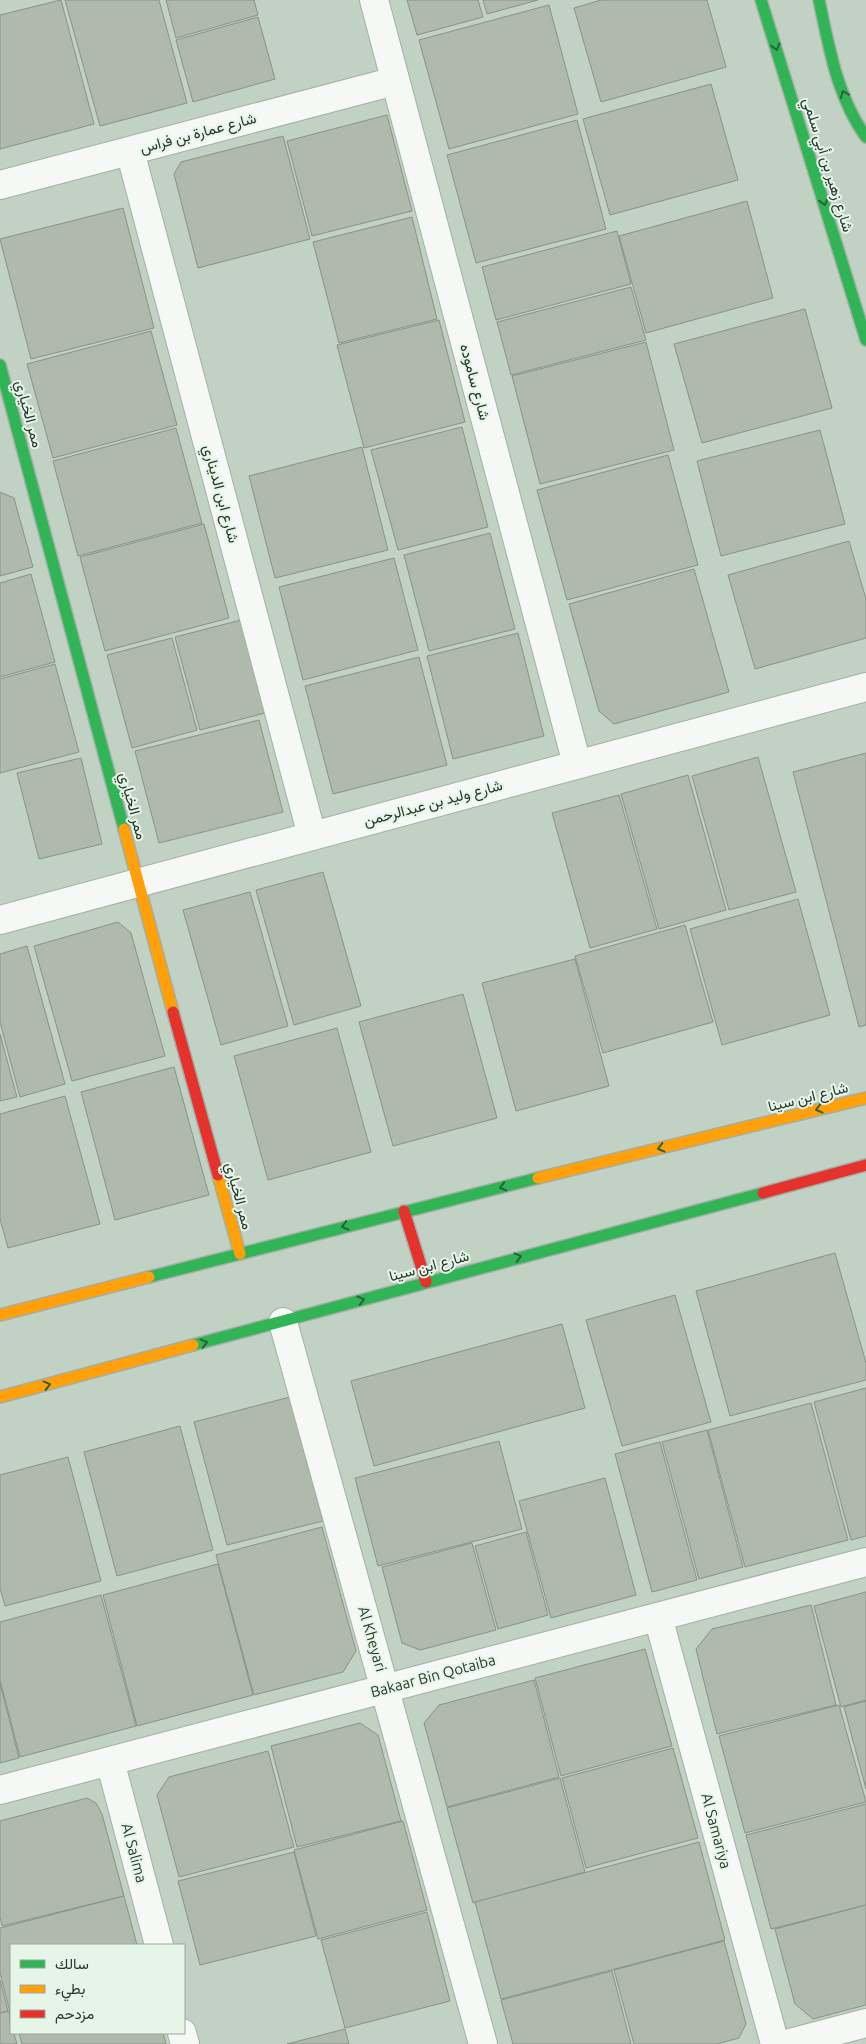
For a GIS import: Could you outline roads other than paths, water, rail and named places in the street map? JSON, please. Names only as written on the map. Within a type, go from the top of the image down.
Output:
[{"type":"street","name":"شارع ساموده","points":[[374,0],[578,764]]},
{"type":"street","name":"شارع زهير بن أبي سلمي","points":[[761,0],[866,340]]},
{"type":"street","points":[[819,0],[836,75],[859,129],[866,137]]},
{"type":"street","name":"شارع عمارة بن فراس","points":[[0,185],[395,81]]},
{"type":"street","name":"شارع ابن الديناري","points":[[130,151],[312,836]]},
{"type":"street","name":"ممر الخياري","points":[[0,364],[5,405],[240,1254]]},
{"type":"street","name":"شارع وليد بن عبدالرحمن","points":[[0,920],[866,687]]},
{"type":"street","name":"شارع ابن سينا","points":[[0,1315],[404,1211],[866,1098]]},
{"type":"street","name":"شارع ابن سينا","points":[[0,1397],[866,1165]]},
{"type":"street","points":[[404,1211],[426,1282]]},
{"type":"street","name":"Al Kheyari","points":[[283,1322],[386,1688],[483,2044]]},
{"type":"street","name":"Bakaar Bin Qotaiba","points":[[0,1790],[866,1562]]},
{"type":"street","name":"Al Samariya","points":[[658,1617],[775,2044]]},
{"type":"street","name":"Al Salima","points":[[110,1761],[159,1944]]},
{"type":"street","points":[[786,2044],[866,2023]]}]
